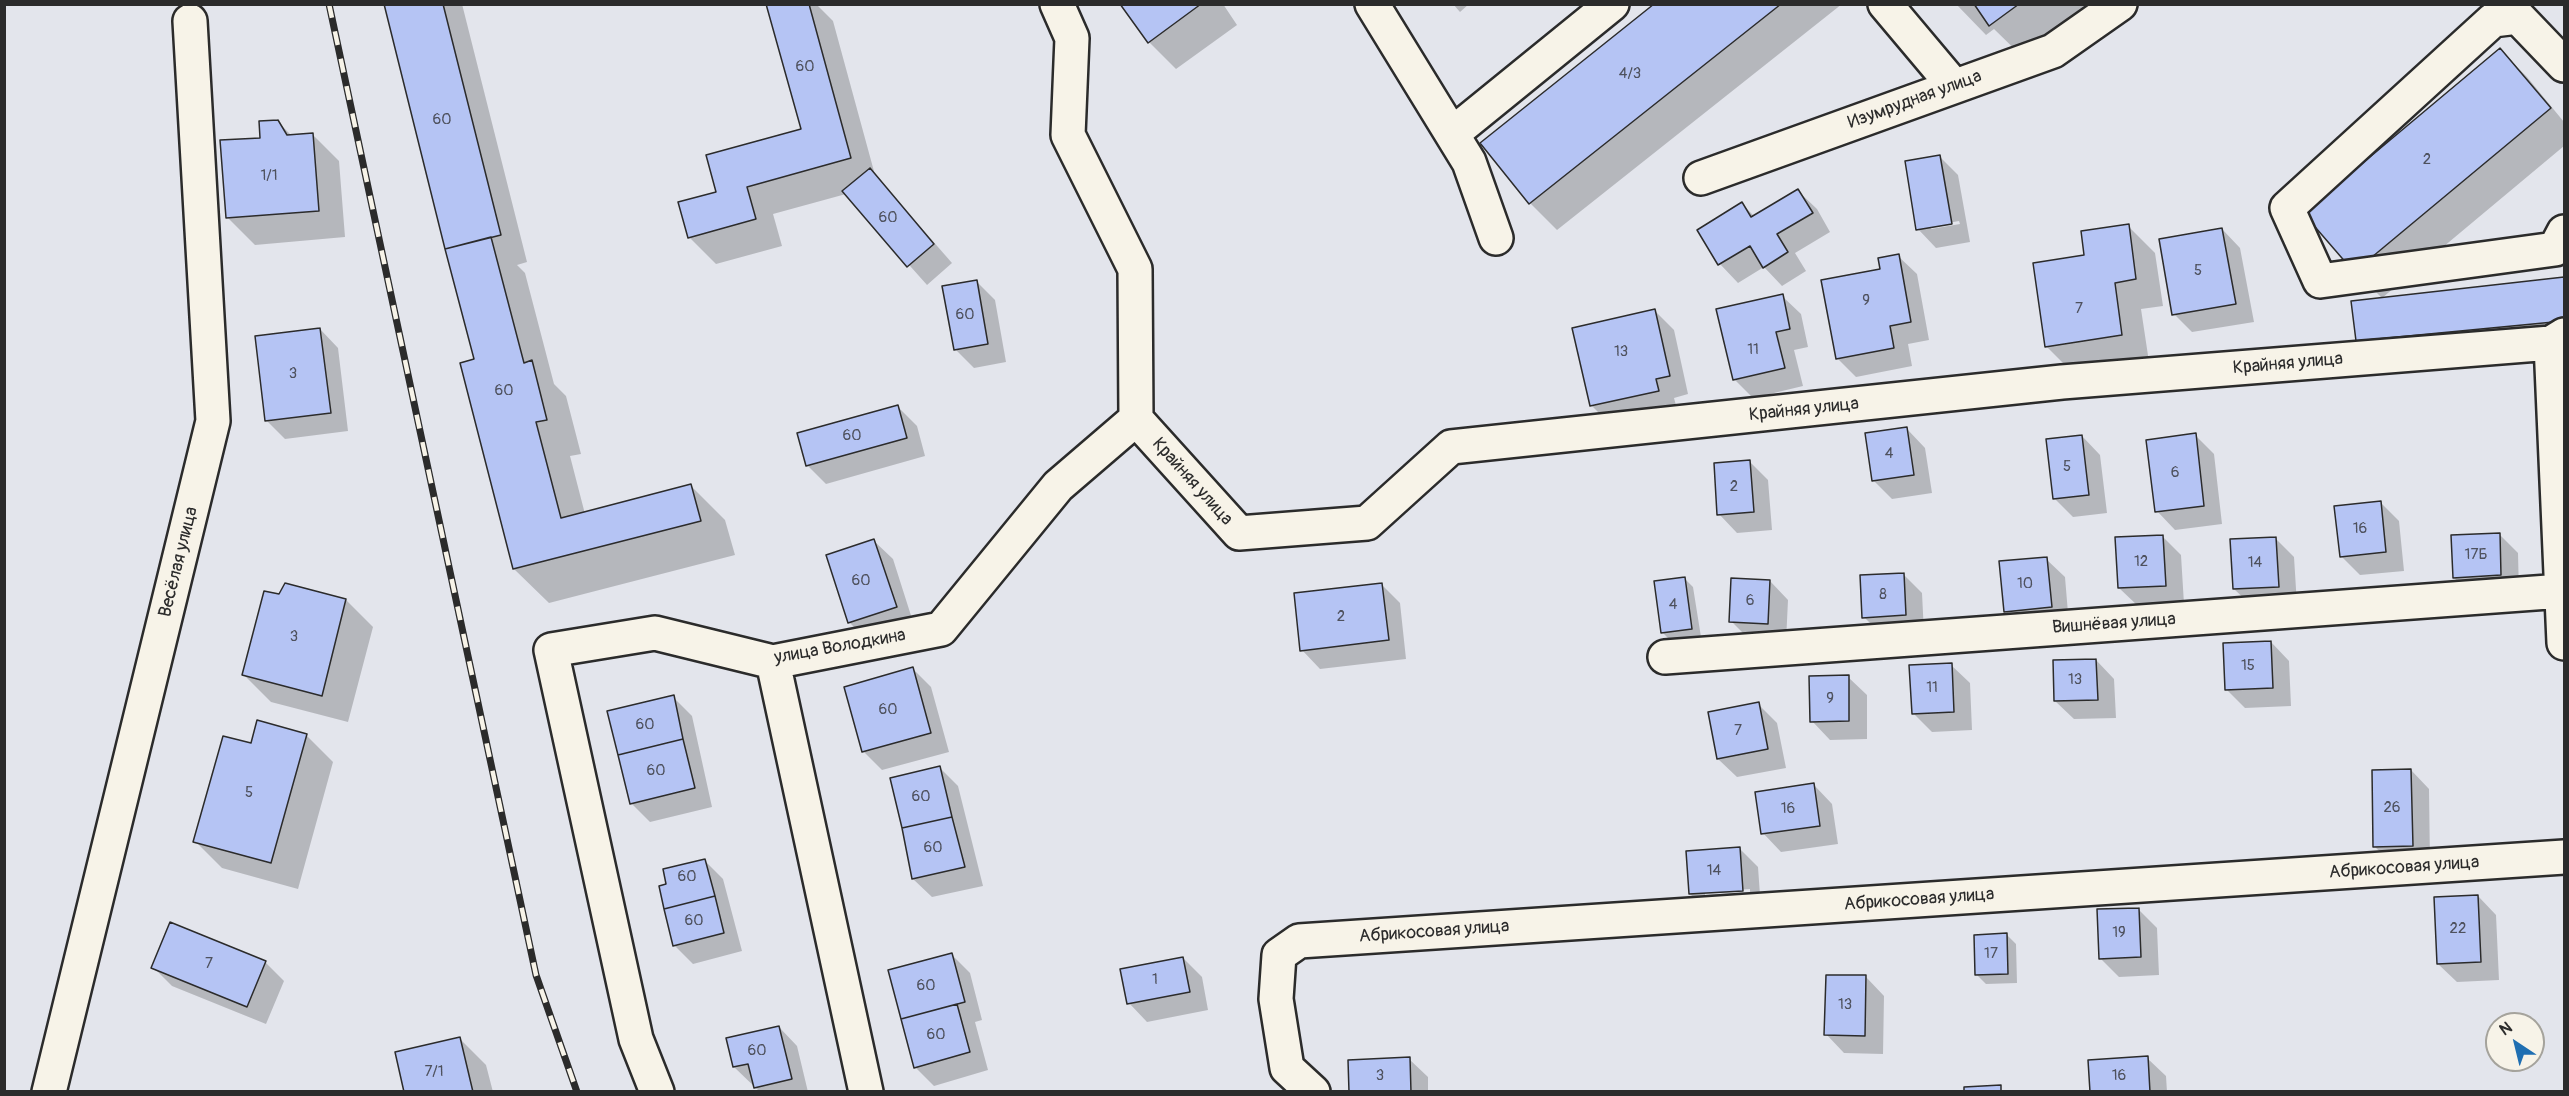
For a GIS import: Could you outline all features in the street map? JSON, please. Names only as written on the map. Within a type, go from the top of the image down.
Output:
[{"type":"street","points":[[1057,4],[1072,38],[1068,135],[1135,269],[1136,419]]},
{"type":"street","points":[[1372,4],[1470,162],[1496,238]]},
{"type":"street","points":[[1452,134],[1612,4]]},
{"type":"street","points":[[1885,4],[1954,86]]},
{"type":"street","name":"Изумрудная улица","points":[[1701,178],[2053,51],[2120,4]]},
{"type":"street","points":[[2565,65],[2518,17],[2493,20],[2287,208],[2320,281],[2555,249],[2565,232]]},
{"type":"street","name":"Весёлая улица","points":[[49,1092],[213,421],[190,21]]},
{"type":"street","points":[[2558,339],[2562,591],[2565,643]]},
{"type":"street","name":"Крайняя улица","points":[[1136,419],[1239,533],[1367,523],[1451,447],[2062,382],[2558,339]]},
{"type":"street","name":"улица Володкина","points":[[657,1092],[636,1039],[551,651],[655,633],[773,662],[941,629],[1058,486],[1136,419]]},
{"type":"street","name":"Вишнёвая улица","points":[[1665,657],[2562,591]]},
{"type":"street","points":[[773,662],[866,1092]]},
{"type":"street","name":"Абрикосовая улица","points":[[1313,1092],[1287,1068],[1276,999],[1278,955],[1299,941],[2565,857]]},
{"type":"building","points":[[384,4],[443,4],[501,235],[445,249]]},
{"type":"building","points":[[766,4],[809,4],[851,158],[747,187],[756,219],[688,238],[678,202],[716,192],[706,155],[801,129]]},
{"type":"building","points":[[1120,4],[1201,4],[1148,43]]},
{"type":"building","points":[[1654,4],[1781,4],[1529,204],[1480,143]]},
{"type":"building","points":[[1974,4],[2019,4],[1989,26]]},
{"type":"building","points":[[2500,48],[2551,108],[2354,272],[2303,213]]},
{"type":"building","points":[[278,120],[287,135],[313,133],[319,211],[226,218],[220,140],[260,138],[259,121]]},
{"type":"building","points":[[1940,155],[1952,224],[1916,230],[1905,161]]},
{"type":"building","points":[[870,168],[934,244],[907,267],[842,191]]},
{"type":"building","points":[[1798,189],[1813,213],[1777,234],[1788,252],[1763,268],[1750,246],[1718,265],[1697,230],[1742,202],[1751,217]]},
{"type":"building","points":[[2129,224],[2136,279],[2115,283],[2122,335],[2045,347],[2033,263],[2084,255],[2081,231]]},
{"type":"building","points":[[2222,228],[2236,304],[2172,315],[2159,239]]},
{"type":"building","points":[[491,237],[524,363],[532,360],[547,420],[536,422],[561,518],[691,484],[701,521],[513,569],[460,363],[474,359],[445,249]]},
{"type":"building","points":[[1899,254],[1911,322],[1890,326],[1894,348],[1836,359],[1821,280],[1880,269],[1878,258]]},
{"type":"building","points":[[2564,277],[2564,321],[2356,341],[2351,301]]},
{"type":"building","points":[[977,280],[988,344],[954,350],[942,286]]},
{"type":"building","points":[[1783,294],[1790,329],[1776,332],[1785,368],[1733,380],[1716,309]]},
{"type":"building","points":[[1655,309],[1670,376],[1656,379],[1659,391],[1590,406],[1572,328]]},
{"type":"building","points":[[320,328],[331,413],[265,421],[255,336]]},
{"type":"building","points":[[898,405],[907,438],[806,466],[797,433]]},
{"type":"building","points":[[1907,427],[1914,475],[1872,481],[1865,433]]},
{"type":"building","points":[[2196,433],[2204,506],[2155,512],[2146,440]]},
{"type":"building","points":[[2082,435],[2089,495],[2053,499],[2046,439]]},
{"type":"building","points":[[1750,460],[1754,512],[1717,515],[1714,463]]},
{"type":"building","points":[[2381,501],[2386,552],[2340,557],[2334,506]]},
{"type":"building","points":[[2500,533],[2501,575],[2453,578],[2451,535]]},
{"type":"building","points":[[2163,535],[2166,586],[2118,588],[2115,537]]},
{"type":"building","points":[[2276,537],[2279,587],[2233,589],[2230,539]]},
{"type":"building","points":[[874,539],[897,607],[848,623],[826,555]]},
{"type":"building","points":[[2047,557],[2052,607],[2004,612],[1999,561]]},
{"type":"building","points":[[1904,573],[1906,615],[1862,618],[1860,575]]},
{"type":"building","points":[[1685,577],[1692,629],[1661,633],[1654,581]]},
{"type":"building","points":[[1731,578],[1770,580],[1768,624],[1729,622]]},
{"type":"building","points":[[285,583],[346,599],[322,696],[242,675],[264,591],[279,594]]},
{"type":"building","points":[[1382,583],[1389,640],[1300,651],[1294,593]]},
{"type":"building","points":[[2271,641],[2273,688],[2225,690],[2223,643]]},
{"type":"building","points":[[2096,659],[2098,700],[2054,701],[2053,660]]},
{"type":"building","points":[[1952,663],[1954,712],[1912,714],[1909,665]]},
{"type":"building","points":[[913,667],[931,733],[862,752],[844,687]]},
{"type":"building","points":[[1849,675],[1849,721],[1810,722],[1809,676]]},
{"type":"building","points":[[674,695],[683,739],[618,755],[607,711]]},
{"type":"building","points":[[1759,702],[1768,749],[1717,759],[1708,712]]},
{"type":"building","points":[[257,720],[307,734],[271,863],[193,842],[223,736],[251,743]]},
{"type":"building","points":[[683,739],[695,788],[630,804],[618,755]]},
{"type":"building","points":[[940,766],[952,817],[902,828],[890,778]]},
{"type":"building","points":[[2411,769],[2413,846],[2373,847],[2372,770]]},
{"type":"building","points":[[1814,783],[1820,826],[1761,834],[1755,792]]},
{"type":"building","points":[[952,817],[965,867],[912,879],[902,828]]},
{"type":"building","points":[[1740,847],[1743,891],[1689,894],[1686,851]]},
{"type":"building","points":[[705,859],[715,896],[664,909],[659,886],[666,884],[663,869]]},
{"type":"building","points":[[2478,895],[2481,962],[2437,964],[2434,897]]},
{"type":"building","points":[[715,896],[724,933],[673,946],[664,909]]},
{"type":"building","points":[[2139,908],[2141,957],[2099,959],[2097,909]]},
{"type":"building","points":[[170,922],[266,961],[247,1007],[151,968]]},
{"type":"building","points":[[2007,933],[2008,974],[1975,975],[1974,935]]},
{"type":"building","points":[[952,953],[965,1002],[901,1019],[888,970]]},
{"type":"building","points":[[1183,957],[1190,992],[1127,1004],[1120,969]]},
{"type":"building","points":[[1826,975],[1866,975],[1865,1036],[1824,1035]]},
{"type":"building","points":[[957,1004],[970,1052],[914,1068],[901,1019]]},
{"type":"building","points":[[779,1026],[792,1079],[754,1088],[748,1064],[733,1067],[726,1038]]},
{"type":"building","points":[[460,1037],[473,1092],[404,1092],[395,1052]]},
{"type":"building","points":[[2148,1056],[2150,1092],[2090,1092],[2088,1060]]},
{"type":"building","points":[[1410,1057],[1411,1092],[1349,1092],[1348,1060]]},
{"type":"building","points":[[2001,1085],[2001,1092],[1964,1092],[1964,1087]]},
{"type":"railway","points":[[329,4],[536,975],[577,1092]]}]
